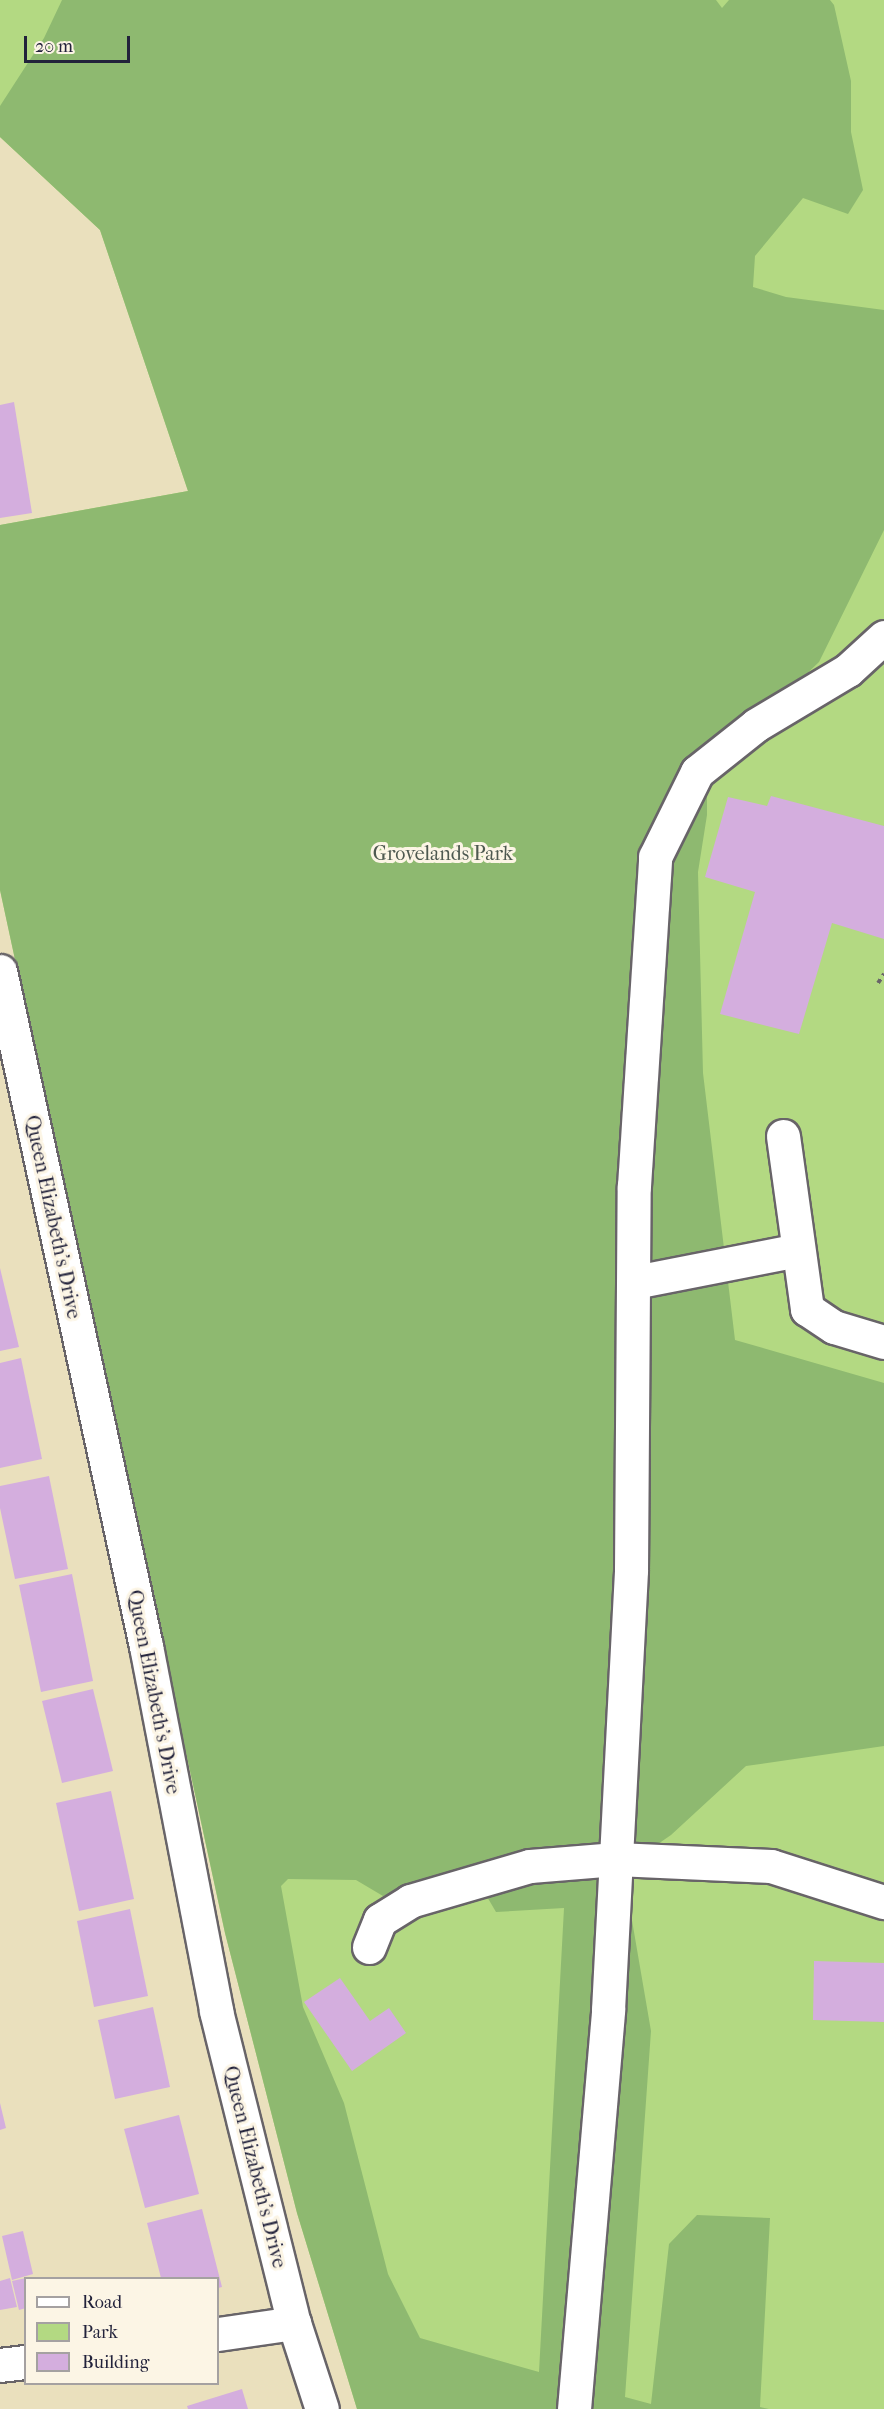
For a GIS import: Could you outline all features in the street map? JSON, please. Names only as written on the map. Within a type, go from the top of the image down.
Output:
[{"type":"street","points":[[574,2409],[594,2209],[616,1859],[631,1570],[634,1186],[655,857],[697,772],[756,725],[848,670],[884,637]]},
{"type":"street","name":"Queen Elizabeth's Drive","points":[[0,972],[143,1635],[216,2011],[294,2323],[322,2409]]},
{"type":"street","points":[[783,1136],[807,1309],[818,1320],[884,1342]]},
{"type":"street","points":[[635,1282],[798,1250]]},
{"type":"street","points":[[369,1947],[380,1920],[410,1901],[530,1866],[616,1859],[771,1866],[884,1902]]},
{"type":"street","points":[[219,2334],[294,2323]]},
{"type":"street","points":[[0,2366],[24,2362]]},
{"type":"path","points":[[878,983],[884,974]]},
{"type":"green space","name":"Grovelands Park","points":[[0,0],[884,0],[884,2409],[357,2409],[297,2213],[225,1933],[0,890],[0,525],[188,491],[100,230],[0,137]]},
{"type":"green space","name":"Grovelands Park","points":[[62,0],[716,0],[722,8],[729,0],[830,0],[834,5],[851,81],[851,132],[863,190],[848,214],[803,198],[755,256],[753,287],[786,297],[884,310],[884,530],[819,662],[707,769],[707,815],[698,872],[703,1073],[735,1340],[884,1383],[884,1746],[746,1766],[671,1835],[623,1868],[651,2031],[625,2397],[651,2404],[669,2244],[697,2215],[770,2218],[760,2407],[769,2409],[357,2409],[297,2213],[225,1933],[0,890],[0,525],[188,491],[100,230],[0,137],[0,106],[44,38]],"holes":[[[469,1866],[496,1912],[564,1908],[539,2372],[420,2338],[388,2274],[344,2103],[303,2007],[281,1886],[288,1879],[356,1880],[383,1896]]]},
{"type":"building","points":[[14,402],[32,513],[0,518],[0,405]]},
{"type":"building","points":[[771,796],[884,826],[884,939],[832,923],[799,1034],[720,1014],[755,892],[705,877],[728,797],[767,806]]},
{"type":"building","points":[[0,1268],[19,1347],[0,1351]]},
{"type":"building","points":[[21,1358],[42,1459],[0,1468],[0,1363]]},
{"type":"building","points":[[49,1476],[68,1569],[15,1579],[0,1508],[0,1486]]},
{"type":"building","points":[[72,1574],[93,1681],[41,1692],[19,1585]]},
{"type":"building","points":[[93,1689],[113,1771],[62,1783],[42,1701]]},
{"type":"building","points":[[111,1791],[134,1899],[79,1911],[56,1803]]},
{"type":"building","points":[[130,1909],[148,1996],[94,2007],[77,1921]]},
{"type":"building","points":[[814,1961],[884,1963],[884,2022],[813,2020]]},
{"type":"building","points":[[340,1978],[370,2021],[389,2008],[406,2033],[352,2071],[304,2002]]},
{"type":"building","points":[[153,2007],[170,2087],[115,2099],[98,2020]]},
{"type":"building","points":[[0,2103],[6,2128],[0,2130]]},
{"type":"building","points":[[179,2115],[199,2194],[145,2208],[124,2129]]},
{"type":"building","points":[[202,2209],[222,2287],[219,2288],[219,2277],[161,2277],[147,2223]]},
{"type":"building","points":[[23,2231],[33,2274],[12,2280],[2,2236]]},
{"type":"building","points":[[10,2278],[17,2307],[0,2310],[0,2281]]},
{"type":"building","points":[[24,2278],[24,2309],[19,2310],[12,2281]]},
{"type":"building","points":[[242,2389],[248,2409],[188,2409],[187,2406]]}]
